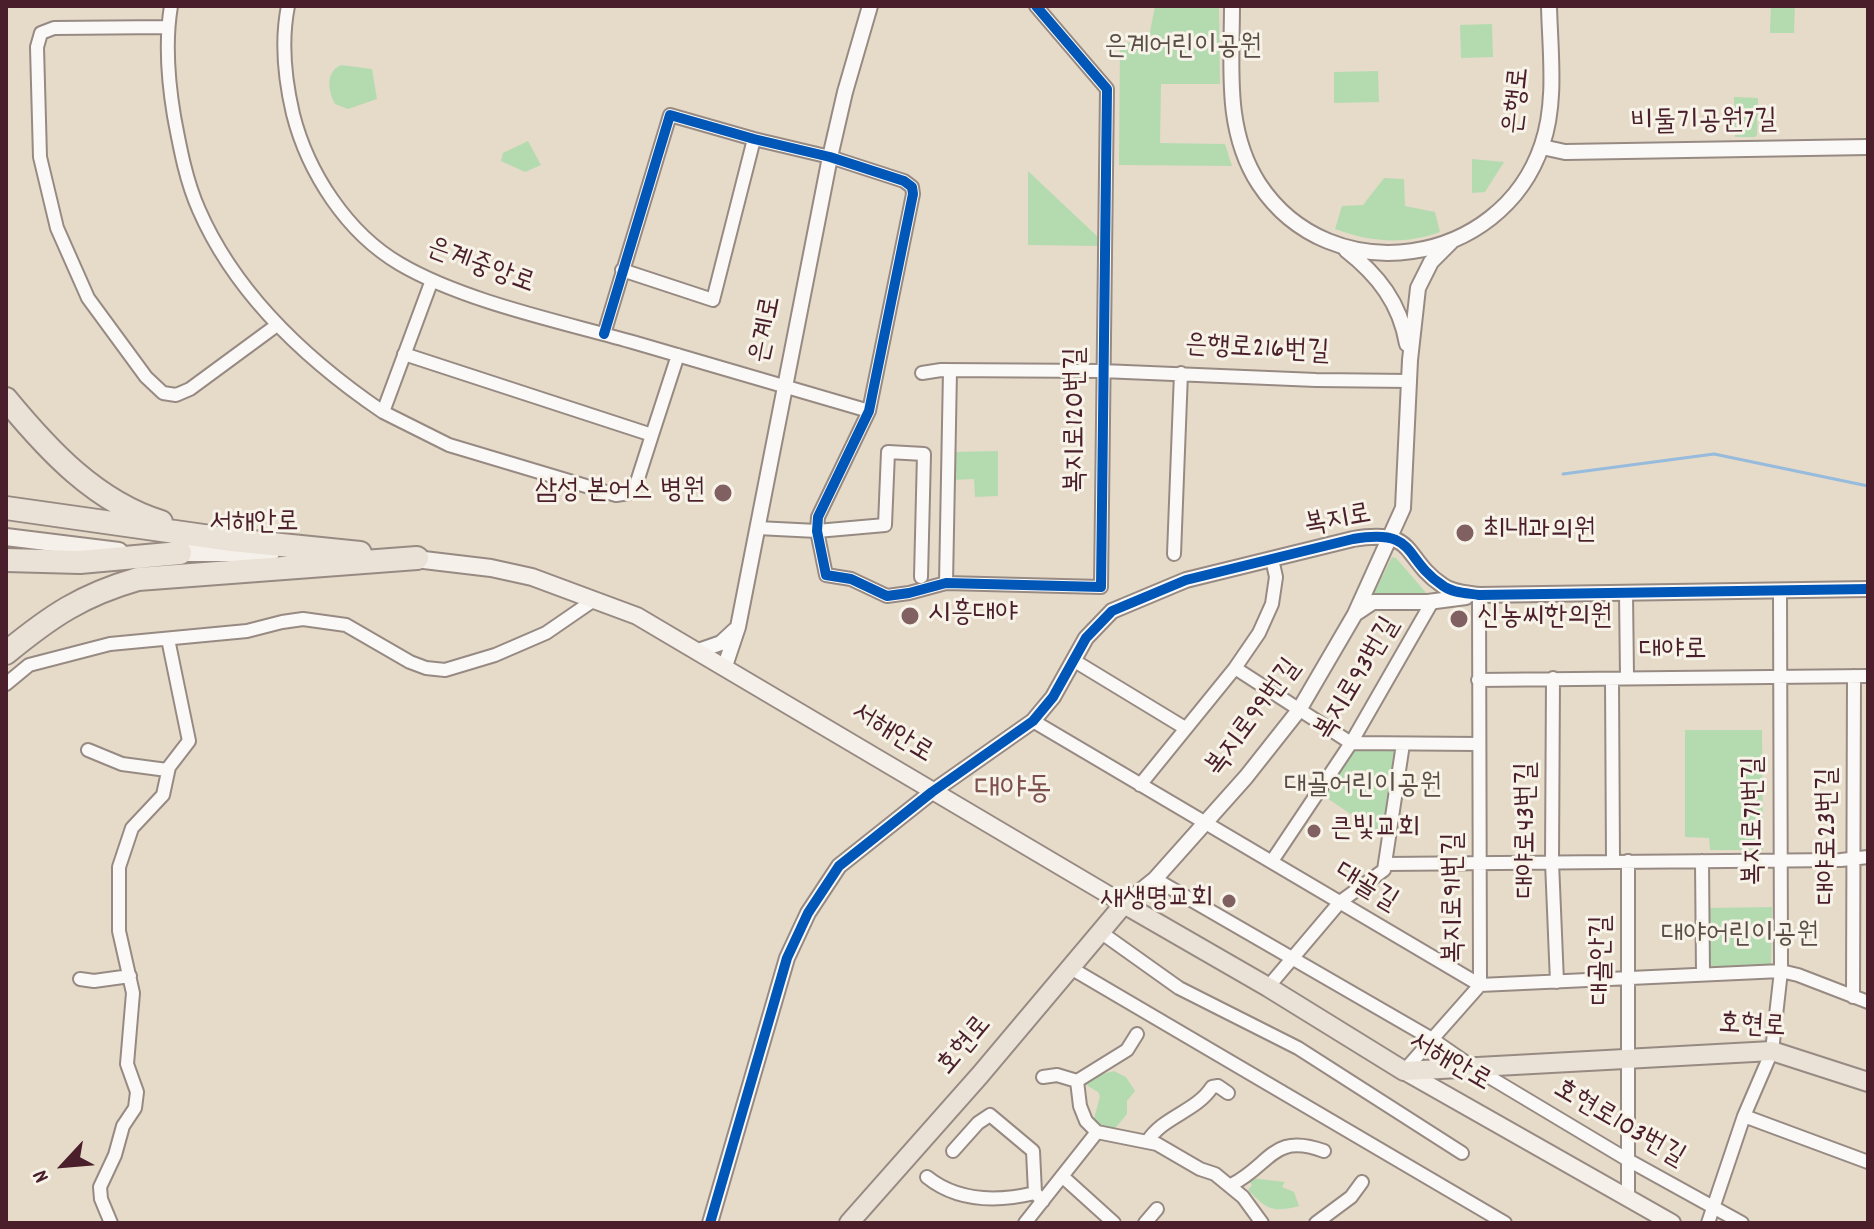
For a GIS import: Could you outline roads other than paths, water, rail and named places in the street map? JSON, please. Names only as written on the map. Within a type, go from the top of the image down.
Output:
[{"type":"highway","points":[[6,399],[59,459],[94,488],[157,521],[232,540]]},
{"type":"highway","points":[[6,508],[232,540],[417,558]]},
{"type":"highway","points":[[6,560],[80,562],[180,553]]},
{"type":"highway","points":[[6,653],[56,613],[110,587],[138,579],[417,558]]},
{"type":"main road","name":"서해안로","points":[[6,537],[106,550],[417,558],[532,577],[637,616],[1268,987],[1404,1071],[1672,1223]]},
{"type":"main road","name":"호현로","points":[[849,1223],[980,1075],[1124,904]]},
{"type":"main road","name":"호현로","points":[[1404,1071],[1772,1051],[1868,1082]]},
{"type":"street","points":[[171,6],[167,27],[171,91],[179,140],[199,210],[221,253],[243,285],[277,325],[351,390],[383,412],[449,445],[616,495],[629,493],[636,485],[678,355]]},
{"type":"street","name":"은계중앙로","points":[[288,6],[286,72],[293,115],[308,159],[346,216],[398,263],[432,280],[869,411]]},
{"type":"street","name":"은계로","points":[[725,666],[738,627],[830,157],[870,6]]},
{"type":"street","name":"복지로120번길","points":[[946,583],[1101,587],[1107,89],[1036,6]]},
{"type":"street","name":"은행로","points":[[1232,6],[1233,111],[1239,139],[1261,186],[1285,213],[1305,228],[1340,245],[1397,254],[1429,249],[1474,231],[1504,208],[1527,178],[1542,147],[1551,104],[1549,6]]},
{"type":"street","points":[[167,27],[54,28],[41,33],[37,47],[40,157],[57,228],[88,298],[146,377],[163,393],[176,395],[190,389],[277,325]]},
{"type":"street","points":[[604,334],[670,115],[830,157],[904,181],[913,190],[869,411],[818,517],[817,531],[826,575],[851,579],[887,596],[946,583],[950,371]]},
{"type":"street","points":[[622,270],[713,300],[754,139]]},
{"type":"street","name":"비둘기공원7길","points":[[1542,147],[1565,152],[1868,147]]},
{"type":"street","points":[[1391,538],[1403,508],[1410,360],[1420,282],[1431,262],[1451,242]]},
{"type":"street","points":[[1340,245],[1384,286],[1400,317],[1410,360]]},
{"type":"street","points":[[383,412],[432,280]]},
{"type":"street","points":[[404,354],[652,435]]},
{"type":"street","name":"복지로120번길","points":[[922,373],[1102,371]]},
{"type":"street","name":"은행로216번길","points":[[1102,371],[1410,381]]},
{"type":"street","points":[[1174,554],[1181,373]]},
{"type":"street","points":[[757,528],[817,531],[885,525],[888,452],[924,454],[921,577]]},
{"type":"street","name":"복지로","points":[[710,1223],[787,958],[808,913],[839,866],[932,792],[1033,721],[1053,697],[1086,638],[1112,611],[1186,580],[1353,539],[1379,536],[1391,538],[1407,547],[1444,587],[1479,595],[1868,589]]},
{"type":"street","name":"복지로99번길","points":[[1124,904],[1155,879],[1246,777],[1299,710],[1355,614],[1391,538]]},
{"type":"street","name":"복지로","points":[[1140,785],[1235,668],[1259,633],[1272,604],[1276,577],[1272,559]]},
{"type":"street","name":"복지로71번길","points":[[1708,1223],[1744,1116],[1772,1051],[1781,971],[1780,590]]},
{"type":"street","points":[[1626,593],[1627,677]]},
{"type":"street","points":[[1355,614],[1373,602],[1432,602],[1479,595]]},
{"type":"street","name":"복지로91번길","points":[[1404,1071],[1480,985],[1479,595]]},
{"type":"street","points":[[6,684],[23,669],[37,663],[110,644],[247,631],[292,620],[346,625],[410,662],[445,670],[495,655],[546,633],[594,600]]},
{"type":"street","name":"복지로93번길","points":[[1272,861],[1351,743],[1432,602]]},
{"type":"street","points":[[698,651],[721,643],[738,627]]},
{"type":"street","points":[[111,1223],[101,1199],[100,1187],[115,1155],[123,1126],[135,1108],[137,1092],[127,1064],[133,1007],[130,976],[119,931],[119,867],[132,828],[163,795],[167,770],[185,748],[189,737],[168,639]]},
{"type":"street","points":[[1073,660],[1185,728]]},
{"type":"street","points":[[1235,668],[1351,743],[1479,744]]},
{"type":"street","name":"대야로23번길","points":[[1853,997],[1861,950],[1854,860],[1854,676]]},
{"type":"street","name":"대야로","points":[[1478,680],[1868,676]]},
{"type":"street","name":"대야로43번길","points":[[1553,678],[1552,862],[1557,982]]},
{"type":"street","points":[[1612,679],[1613,861]]},
{"type":"street","name":"대골길","points":[[1033,721],[1480,985]]},
{"type":"street","points":[[1268,987],[1340,902],[1384,870],[1403,744]]},
{"type":"street","points":[[88,750],[122,764],[167,770]]},
{"type":"street","points":[[1385,864],[1854,860],[1868,857]]},
{"type":"street","name":"대골안길","points":[[1628,861],[1629,1058]]},
{"type":"street","points":[[1702,861],[1703,974]]},
{"type":"street","name":"호현로103번길","points":[[1155,879],[1432,1039],[1471,1066],[1628,1160],[1742,1223]]},
{"type":"street","points":[[1099,931],[1179,988],[1298,1048],[1462,1153]]},
{"type":"street","points":[[1069,967],[1505,1223]]},
{"type":"street","points":[[1480,985],[1781,971],[1868,1002]]},
{"type":"street","points":[[80,979],[94,981],[130,976]]},
{"type":"street","points":[[1043,1077],[1057,1075],[1077,1081],[1127,1050],[1137,1034]]},
{"type":"street","points":[[1628,1198],[1629,1058]]},
{"type":"street","points":[[1077,1081],[1080,1106],[1086,1121],[1097,1132],[1157,1144],[1215,1174],[1231,1185],[1262,1223]]},
{"type":"street","points":[[1147,1142],[1156,1128],[1201,1102],[1212,1087],[1218,1086],[1228,1093]]},
{"type":"street","points":[[953,1151],[978,1123],[990,1115],[1033,1151],[1039,1197]]},
{"type":"street","points":[[1744,1116],[1868,1162]]},
{"type":"street","points":[[1025,1223],[1039,1197],[1062,1176],[1097,1132]]},
{"type":"street","points":[[1231,1185],[1251,1175],[1275,1149],[1295,1144],[1324,1151]]},
{"type":"street","points":[[1062,1176],[1114,1223]]},
{"type":"street","points":[[927,1177],[937,1185],[965,1197],[1039,1197]]},
{"type":"street","points":[[1316,1223],[1351,1197],[1362,1182]]},
{"type":"street","points":[[1145,1223],[1157,1209]]},
{"type":"waterway","points":[[1563,474],[1714,454],[1868,486]]},
{"type":"place","name":"삼성 본어스 병원","points":[[723,493]]},
{"type":"place","name":"최내과의원","points":[[1465,533]]},
{"type":"place","name":"시흥대야","points":[[910,616]]},
{"type":"place","name":"신농씨한의원","points":[[1459,619]]},
{"type":"place","name":"큰빛교회","points":[[1314,831]]},
{"type":"place","name":"새생명교회","points":[[1229,901]]},
{"type":"district","name":"대야동","points":[[1013,793]]},
{"type":"park label","name":"은계어린이공원","points":[[1183,49]]},
{"type":"park label","name":"대골어린이공원","points":[[1363,788]]},
{"type":"park label","name":"대야어린이공원","points":[[1740,937]]}]
